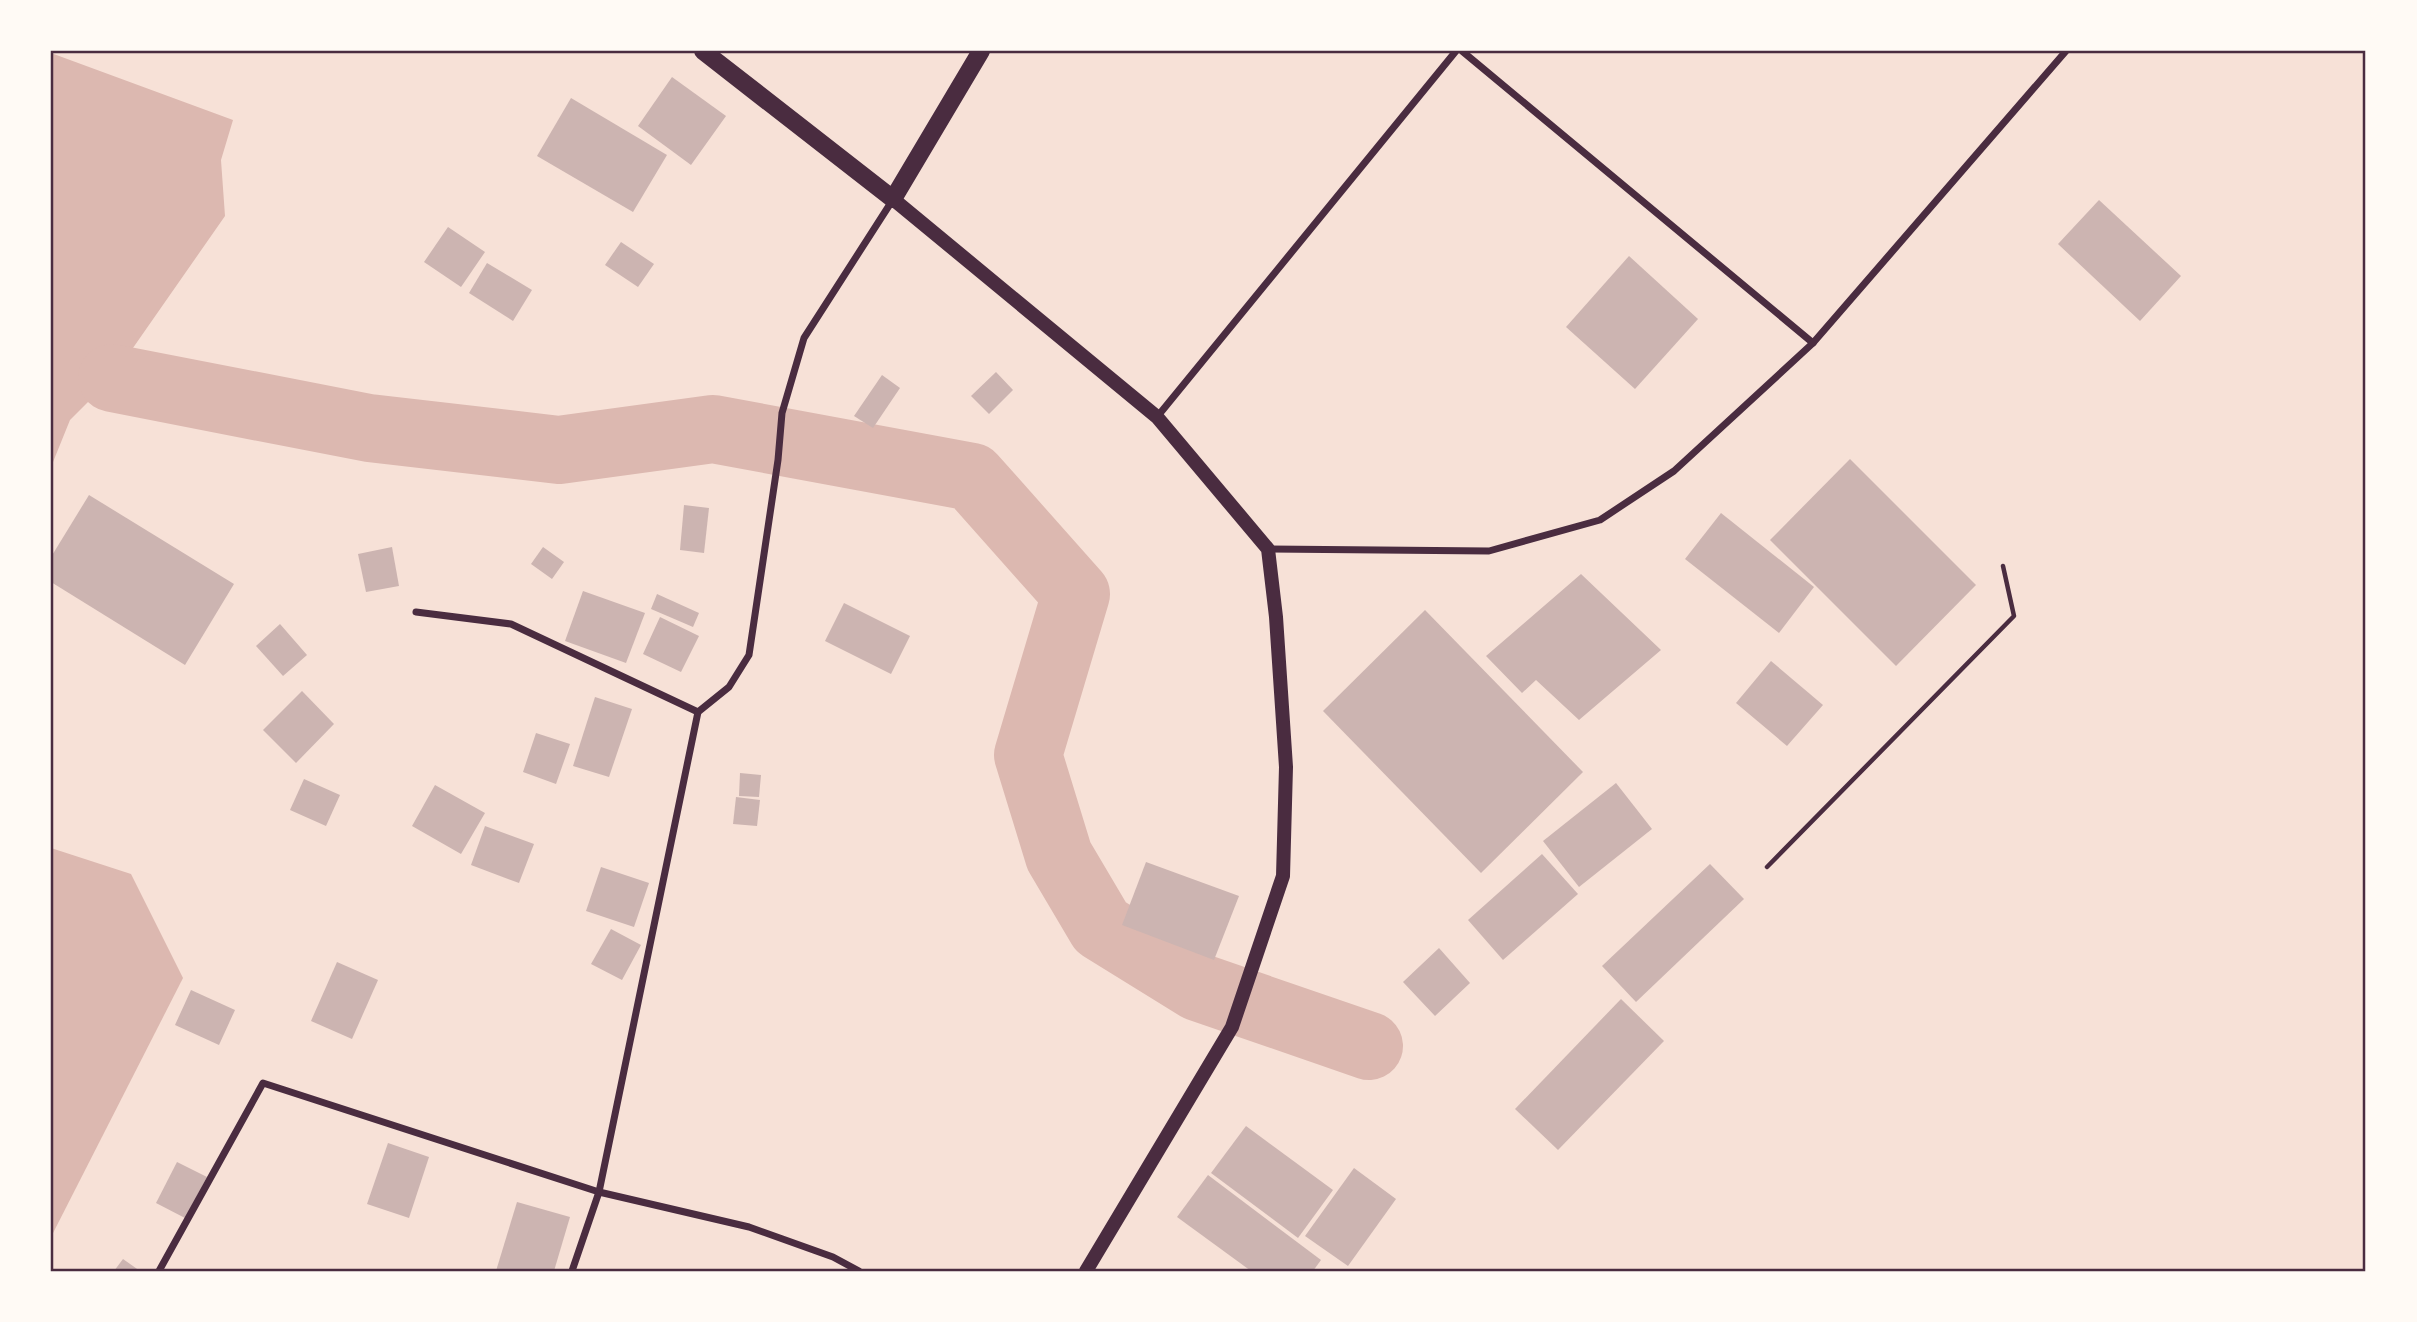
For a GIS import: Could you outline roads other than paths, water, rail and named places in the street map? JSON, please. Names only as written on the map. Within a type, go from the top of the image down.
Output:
[{"type":"main road","points":[[703,51],[893,199],[1157,417],[1268,548],[1286,767],[1283,876],[1232,1027],[1086,1271]]},
{"type":"main road","points":[[893,199],[981,51]]},
{"type":"street","points":[[1157,417],[1456,51]]},
{"type":"street","points":[[1462,51],[1813,343]]},
{"type":"street","points":[[1268,548],[1489,551],[1600,520],[1674,471],[1813,343],[2066,51]]},
{"type":"street","points":[[572,1271],[599,1192],[698,712],[729,687],[749,654],[778,460],[782,413],[804,338],[893,199]]},
{"type":"street","points":[[416,612],[511,624],[698,712]]},
{"type":"street","points":[[159,1271],[263,1083],[599,1192],[749,1227],[833,1257],[859,1271]]},
{"type":"waterway","points":[[112,378],[369,428],[559,450],[713,429],[972,477],[1076,594],[1028,755],[1059,856],[1101,927],[1198,987],[1369,1046]]}]
